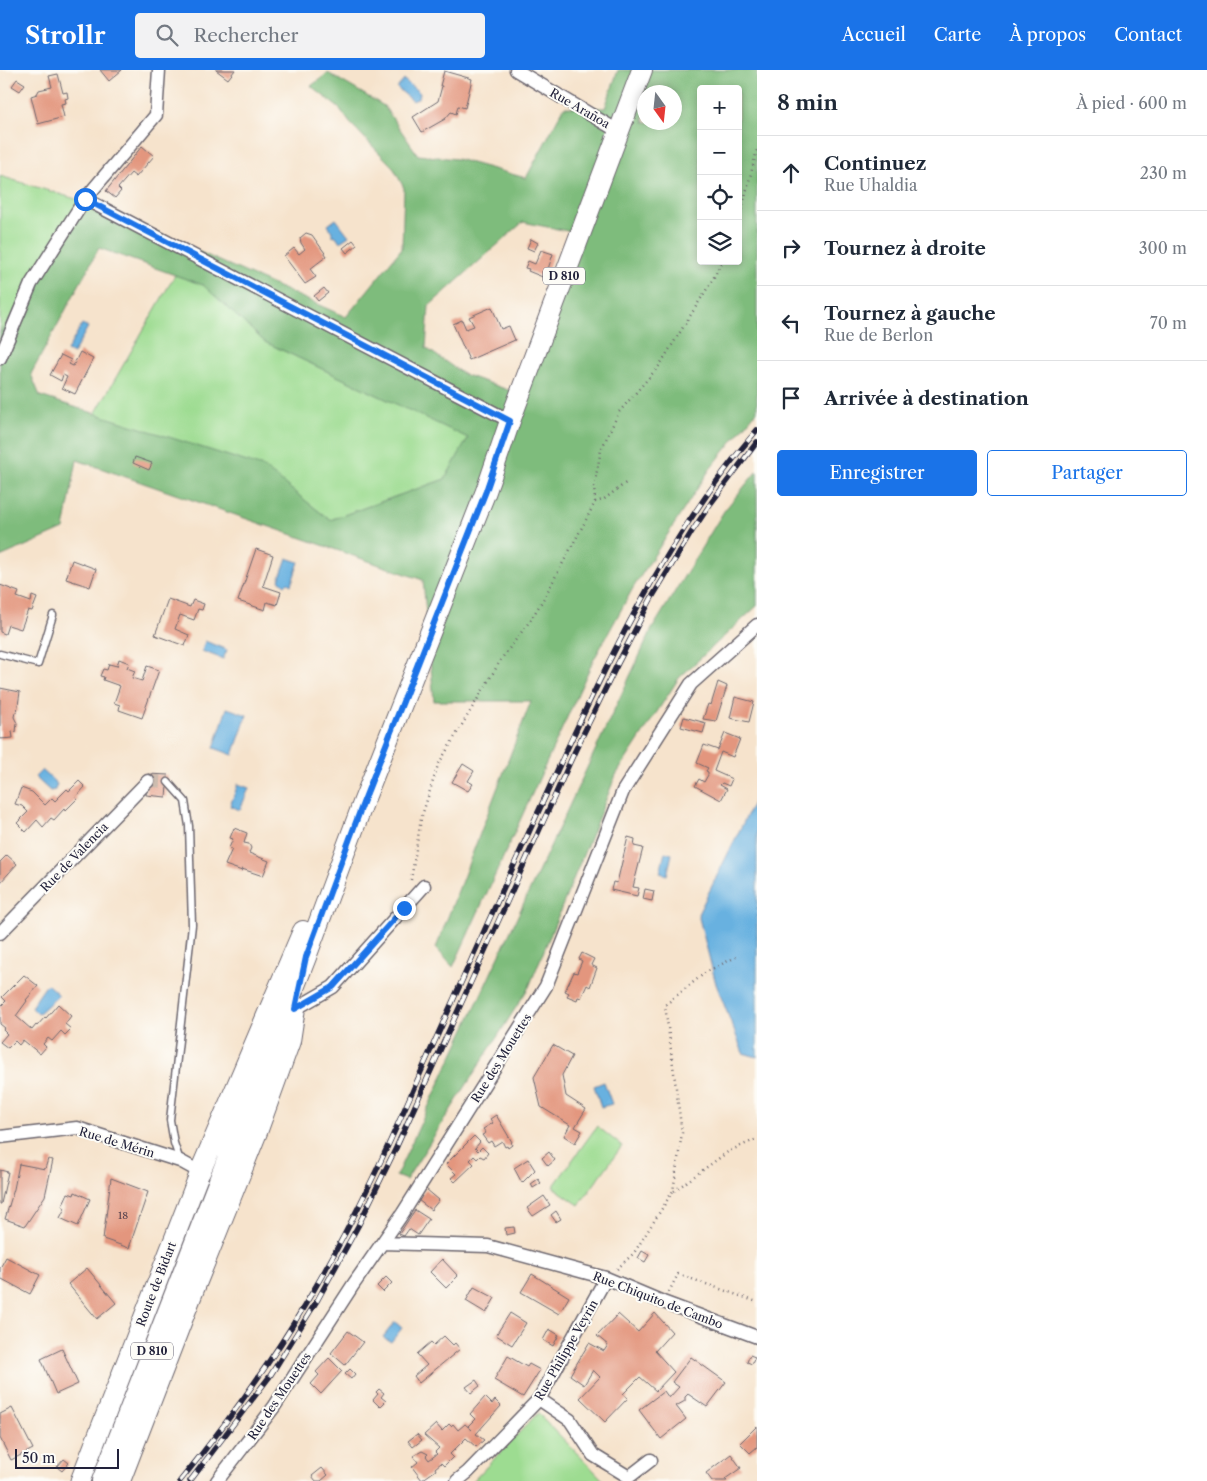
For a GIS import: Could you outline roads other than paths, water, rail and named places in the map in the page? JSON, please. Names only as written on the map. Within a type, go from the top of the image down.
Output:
[{"type":"main road","name":"D 810","points":[[102,1481],[306,957],[363,803],[486,491],[510,421],[642,70]]},
{"type":"main road","points":[[200,1172],[298,941],[363,803]]},
{"type":"main road","points":[[120,1481],[257,1132],[290,1041],[306,957]]},
{"type":"main road","name":"Route de Bidart","points":[[80,1481],[200,1172]]},
{"type":"street","points":[[0,358],[31,284],[85,199],[156,115],[159,70]]},
{"type":"street","name":"Rue Arañoa","points":[[516,70],[618,131]]},
{"type":"street","points":[[85,199],[510,421]]},
{"type":"street","name":"Rue des Mouettes","points":[[216,1481],[274,1407],[403,1213],[546,986],[623,791],[691,684],[757,625]]},
{"type":"street","name":"Rue de Valencia","points":[[0,933],[148,781]]},
{"type":"street","points":[[295,1009],[333,987],[424,886]]},
{"type":"street","name":"Rue de Mérin","points":[[0,1137],[77,1128],[180,1161],[200,1172]]},
{"type":"street","name":"Rue Chiquito de Cambo","points":[[382,1243],[488,1246],[606,1278],[663,1302],[757,1337]]},
{"type":"street","name":"Rue Philippe Veyrin","points":[[457,1481],[539,1399],[606,1278]]},
{"type":"street","points":[[539,1399],[570,1420],[593,1455],[629,1477],[651,1460]]},
{"type":"lane","points":[[0,654],[38,664],[53,615]]},
{"type":"lane","points":[[168,782],[185,801],[189,826],[192,925],[170,1120],[174,1143],[180,1161]]},
{"type":"water","points":[[404,80],[420,93],[419,98],[413,101],[397,88]]},
{"type":"water","points":[[336,219],[349,236],[340,242],[336,236],[332,235],[328,225]]},
{"type":"water","points":[[82,324],[88,327],[73,354],[67,351]]},
{"type":"water","points":[[287,558],[299,562],[291,585],[288,583],[285,585],[279,580]]},
{"type":"water","points":[[205,641],[227,650],[223,659],[202,651]]},
{"type":"water","points":[[227,708],[247,715],[233,755],[214,748]]},
{"type":"water","points":[[42,770],[57,784],[55,790],[50,791],[35,777]]},
{"type":"water","points":[[238,784],[249,788],[240,810],[230,806]]},
{"type":"water","points":[[757,795],[757,1057],[743,1053],[716,984],[698,914]]},
{"type":"water","points":[[665,852],[672,854],[667,875],[660,873]]},
{"type":"water","points":[[47,984],[59,995],[38,1014],[31,1007]]},
{"type":"water","points":[[604,1082],[612,1104],[601,1107],[594,1086]]},
{"type":"water","points":[[395,1322],[402,1328],[391,1342],[383,1337]]},
{"type":"tunnel","points":[[148,781],[168,782]]},
{"type":"railway","points":[[180,1481],[233,1413],[266,1366],[328,1265],[385,1152],[526,838],[610,658],[663,563],[692,517],[723,472],[757,430]]},
{"type":"railway","points":[[190,1481],[270,1376],[318,1299],[358,1226],[396,1148],[575,751],[617,665],[651,599],[691,533],[757,442]]}]
